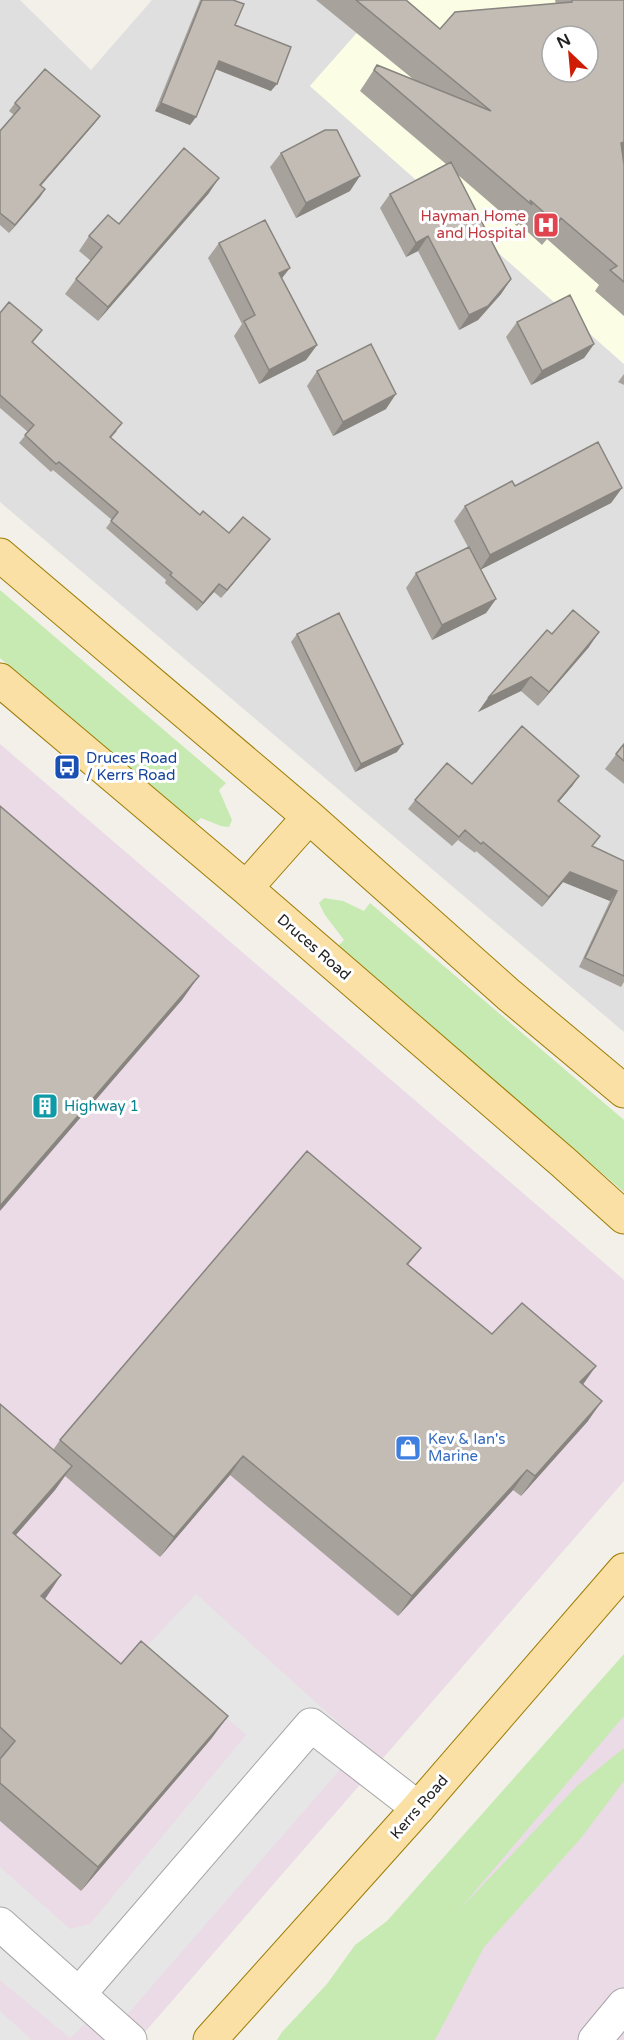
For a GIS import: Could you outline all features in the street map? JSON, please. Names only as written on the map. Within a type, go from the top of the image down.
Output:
[{"type":"main road","points":[[0,555],[309,817],[509,995],[624,1092]]},
{"type":"main road","name":"Druces Road","points":[[0,680],[246,888],[624,1217]]},
{"type":"main road","points":[[246,888],[309,817]]},
{"type":"main road","name":"Kerrs Road","points":[[210,2040],[418,1809],[624,1570]]},
{"type":"lane","points":[[79,1994],[311,1725],[418,1809]]},
{"type":"lane","points":[[0,1924],[130,2040]]},
{"type":"lane","points":[[595,2040],[624,2005]]},
{"type":"shaded area","points":[[0,0],[20,0],[91,70],[152,0],[386,0],[310,86],[624,364],[624,1032],[0,502]]},
{"type":"shaded area","name":"Hayman Home and Hospital","points":[[386,0],[624,0],[624,364],[310,86]]},
{"type":"shaded area","points":[[0,744],[624,1280],[624,1481],[138,2040],[0,2040]]},
{"type":"shaded area","points":[[196,1594],[362,1744],[107,2038],[87,2022],[70,2038],[0,1980],[0,1867],[70,1929],[90,1924],[246,1735],[147,1646]]},
{"type":"shaded area","points":[[624,1711],[624,2040],[336,2040]]},
{"type":"shaded area","points":[[0,2011],[32,2040],[0,2040]]},
{"type":"green space","points":[[0,590],[226,783],[219,790],[232,820],[229,827],[201,818],[194,824],[0,658]]},
{"type":"green space","points":[[324,898],[343,901],[364,911],[370,903],[624,1120],[624,1192],[337,947],[344,940],[319,903]]},
{"type":"green space","points":[[624,1654],[624,1716],[458,1911],[577,1786],[624,1748],[624,1781],[581,1838],[484,1947],[435,2040],[277,2040],[327,1984],[355,1945],[387,1921]]},
{"type":"building","points":[[202,0],[233,0],[244,4],[235,25],[291,47],[277,84],[219,61],[196,117],[161,103]]},
{"type":"building","points":[[356,0],[406,0],[440,29],[455,12],[572,2],[572,0],[624,0],[624,142],[621,143],[624,165],[624,282],[610,270],[617,266],[561,218],[557,224],[530,200],[532,205],[374,70],[377,65],[491,111]]},
{"type":"building","points":[[45,69],[100,116],[40,185],[45,189],[15,225],[0,213],[0,131],[20,108],[15,103]]},
{"type":"building","points":[[325,130],[337,130],[360,176],[306,203],[281,153]]},
{"type":"building","points":[[184,148],[219,178],[108,307],[76,279],[102,247],[89,236],[108,215],[119,224]]},
{"type":"building","points":[[451,162],[511,279],[488,306],[469,315],[428,236],[416,243],[390,194]]},
{"type":"building","points":[[265,220],[290,268],[279,273],[317,345],[269,370],[244,321],[255,315],[219,243]]},
{"type":"building","points":[[570,295],[594,344],[542,371],[517,322]]},
{"type":"building","points":[[9,302],[42,330],[32,342],[122,423],[110,437],[200,515],[203,511],[229,533],[243,517],[270,539],[227,590],[219,584],[203,603],[111,521],[118,512],[59,462],[56,464],[25,435],[34,425],[0,395],[0,313]]},
{"type":"building","points":[[371,344],[396,394],[343,422],[317,371]]},
{"type":"building","points":[[598,442],[622,488],[490,555],[465,506],[512,481],[515,486]]},
{"type":"building","points":[[469,547],[496,599],[442,625],[416,573]]},
{"type":"building","points":[[573,610],[599,632],[549,692],[531,677],[488,698],[547,630],[552,634]]},
{"type":"building","points":[[339,613],[403,744],[361,764],[297,634]]},
{"type":"building","points":[[522,726],[579,776],[558,801],[600,836],[592,846],[624,861],[624,976],[585,958],[617,891],[570,872],[549,897],[483,842],[481,844],[465,830],[459,837],[415,800],[447,763],[472,784]]},
{"type":"building","points":[[624,744],[624,761],[616,754]]},
{"type":"building","name":"Highway 1","points":[[0,806],[199,976],[0,1206]]},
{"type":"building","points":[[307,1151],[421,1248],[407,1264],[492,1334],[522,1303],[596,1366],[580,1382],[602,1401],[535,1476],[527,1470],[412,1596],[243,1456],[174,1537],[60,1440]]},
{"type":"building","points":[[0,1404],[72,1466],[13,1533],[61,1575],[41,1596],[121,1664],[141,1641],[228,1716],[98,1867],[0,1783],[0,1759],[15,1741],[0,1727]]},
{"type":"place","name":"Hayman Home and Hospital","points":[[546,225]]},
{"type":"place","name":"Druces Road / Kerrs Road","points":[[67,767]]},
{"type":"place","name":"Highway 1","points":[[45,1106]]},
{"type":"place","name":"Kev & Ian's Marine","points":[[408,1448]]}]
